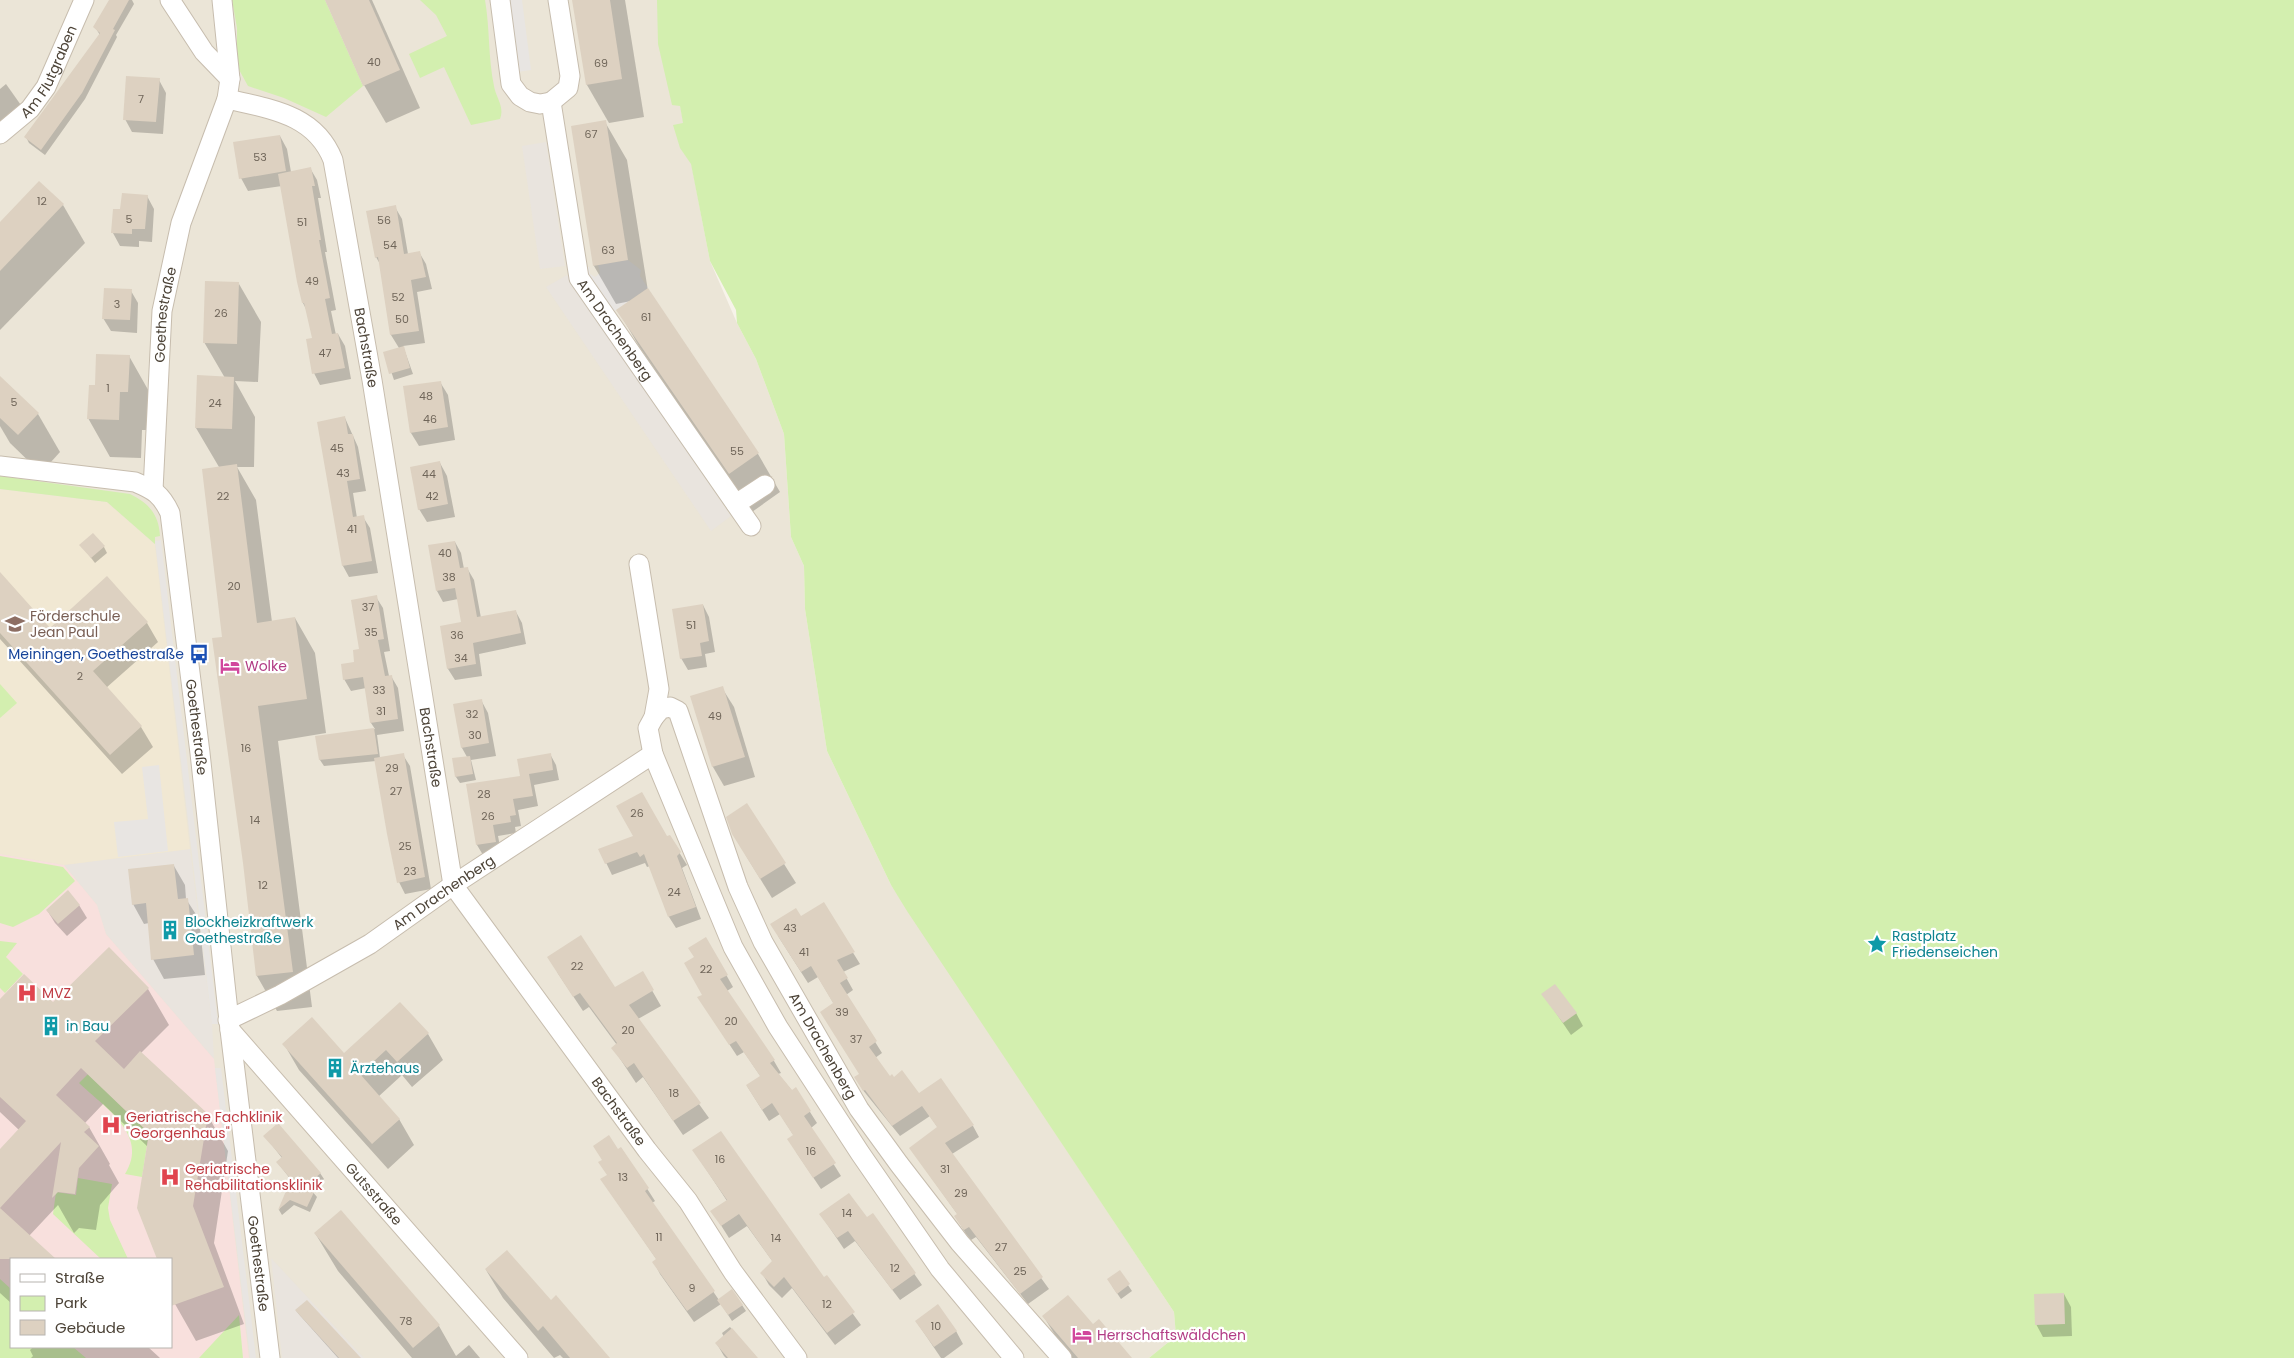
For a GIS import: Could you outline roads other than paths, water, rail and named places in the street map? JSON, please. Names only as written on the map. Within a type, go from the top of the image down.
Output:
[{"type":"street","name":"Am Flutgraben","points":[[0,134],[30,109],[46,87],[84,0]]},
{"type":"street","points":[[170,0],[204,52],[230,79]]},
{"type":"street","name":"Goethestraße","points":[[222,0],[230,79],[227,99],[181,224],[162,311],[153,490],[163,500],[170,513],[174,538],[200,753],[229,1025],[270,1358]]},
{"type":"street","points":[[500,0],[511,84],[520,96],[530,102],[540,104],[551,102],[568,88],[570,76],[558,0]]},
{"type":"street","name":"Bachstraße","points":[[227,99],[272,110],[295,118],[315,131],[326,144],[334,160],[372,380],[453,885],[647,1150],[688,1201],[733,1272],[798,1358]]},
{"type":"street","name":"Am Drachenberg","points":[[551,102],[579,278],[751,526]]},
{"type":"street","points":[[0,466],[134,482],[153,490]]},
{"type":"street","points":[[736,504],[766,484]]},
{"type":"street","name":"Am Drachenberg","points":[[639,564],[659,689],[654,716],[648,728],[654,754],[733,946],[778,1027],[860,1153],[935,1261],[1014,1358]]},
{"type":"street","name":"Am Drachenberg","points":[[654,716],[662,709],[670,707],[678,711],[738,887],[763,942],[859,1108],[899,1164],[960,1243],[1062,1358]]},
{"type":"street","name":"Am Drachenberg","points":[[229,1025],[370,944],[453,885],[654,754]]},
{"type":"street","name":"Gutsstraße","points":[[229,1025],[518,1358]]},
{"type":"place","name":"Förderschule Jean Paul","points":[[15,624]]},
{"type":"place","name":"Meiningen, Goethestraße","points":[[199,654]]},
{"type":"place","name":"Wolke","points":[[230,666]]},
{"type":"place","name":"Blockheizkraftwerk Goethestraße","points":[[170,930]]},
{"type":"place","name":"Rastplatz Friedenseichen","points":[[1877,944]]},
{"type":"place","name":"MVZ","points":[[27,993]]},
{"type":"place","name":"in Bau","points":[[51,1026]]},
{"type":"place","name":"Ärztehaus","points":[[335,1068]]},
{"type":"place","name":"Geriatrische Fachklinik \"Georgenhaus\"","points":[[111,1125]]},
{"type":"place","name":"Geriatrische Rehabilitationsklinik","points":[[170,1177]]},
{"type":"place","name":"Herrschaftswäldchen","points":[[1082,1335]]}]
